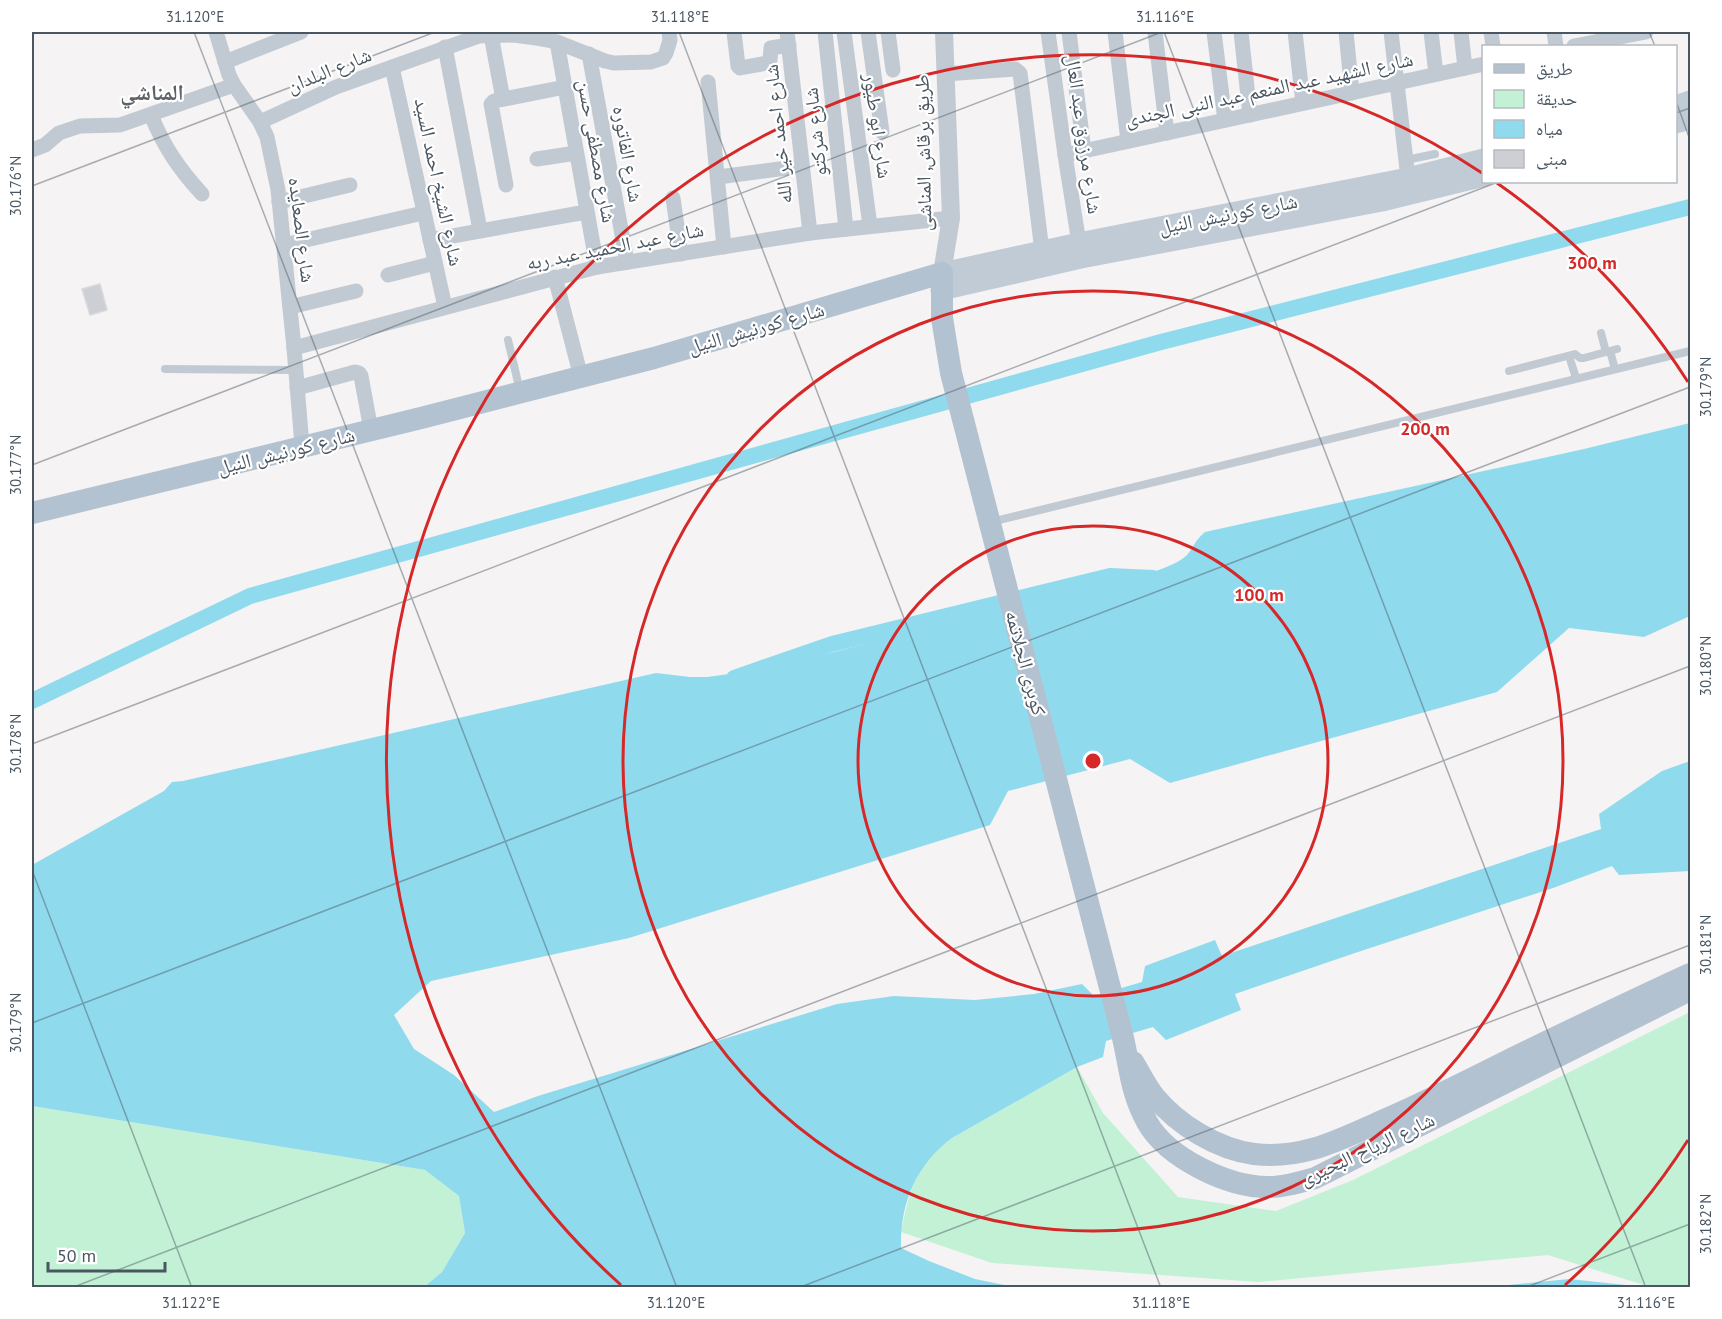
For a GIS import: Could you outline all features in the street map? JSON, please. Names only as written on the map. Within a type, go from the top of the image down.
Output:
[{"type":"main road","name":"شارع كورنيش النيل","points":[[1381,192],[1407,169],[1482,159]]},
{"type":"main road","name":"شارع كورنيش النيل","points":[[32,527],[265,463],[302,446],[520,393],[942,282],[1081,258],[1160,235],[1381,192],[1482,176]]},
{"type":"main road","name":"شارع كورنيش النيل","points":[[32,513],[265,463],[426,432],[713,356],[1042,251],[1079,243],[1160,235]]},
{"type":"main road","name":"كوبرى الجلاتمه","points":[[942,282],[942,318],[951,373],[1125,1044]]},
{"type":"main road","name":"شارع الرياح البحيرى","points":[[1125,1044],[1154,1095],[1171,1114],[1191,1129],[1221,1145],[1254,1154],[1287,1155],[1321,1148],[1417,1106],[1601,1015],[1690,974]]},
{"type":"main road","name":"شارع الرياح البحيرى","points":[[1125,1044],[1135,1094],[1147,1123],[1161,1142],[1184,1160],[1211,1173],[1237,1182],[1269,1187],[1315,1178],[1690,990]]},
{"type":"street","name":"شارع الصعايده","points":[[216,32],[234,85],[260,122],[267,137],[284,245],[302,446]]},
{"type":"street","points":[[225,62],[301,32]]},
{"type":"street","name":"شارع البلدان","points":[[260,122],[336,87],[483,34],[557,42],[614,63],[657,61],[663,58],[669,48],[669,32]]},
{"type":"street","points":[[734,32],[740,68],[767,63],[770,60],[771,48],[788,38]]},
{"type":"street","name":"شارع شركتو","points":[[825,32],[846,229]]},
{"type":"street","name":"شارع ابو طيور","points":[[844,32],[870,226]]},
{"type":"street","points":[[868,32],[882,132]]},
{"type":"street","points":[[888,32],[893,70]]},
{"type":"street","name":"طريق برقاش, المناشى","points":[[942,282],[951,218],[944,32]]},
{"type":"street","name":"شارع مرزوق عبد العال","points":[[1048,32],[1079,243]]},
{"type":"street","points":[[1069,32],[1084,151]]},
{"type":"street","points":[[1115,32],[1128,141]]},
{"type":"street","points":[[1155,32],[1167,133]]},
{"type":"street","points":[[1214,32],[1225,120]]},
{"type":"street","points":[[1241,32],[1250,115]]},
{"type":"street","points":[[1294,32],[1303,103]]},
{"type":"street","points":[[1346,32],[1352,93]]},
{"type":"street","points":[[1391,32],[1407,169]]},
{"type":"street","points":[[1431,32],[1436,74]]},
{"type":"street","points":[[1461,32],[1465,68]]},
{"type":"street","points":[[1577,45],[1603,36],[1641,32]]},
{"type":"street","points":[[483,34],[503,99]]},
{"type":"street","name":"شارع احمد خير الله","points":[[788,38],[810,232]]},
{"type":"street","name":"شارع مصطفى حسن","points":[[557,42],[597,267]]},
{"type":"street","points":[[445,47],[480,230]]},
{"type":"street","name":"شارع الفاتوره","points":[[589,54],[627,262]]},
{"type":"street","name":"شارع الشهيد عبد المنعم عبد النبى الجندى","points":[[1065,155],[1482,64]]},
{"type":"street","name":"شارع الشيخ احمد السيد","points":[[392,67],[445,307]]},
{"type":"street","points":[[945,74],[1015,69],[1020,73],[1042,251]]},
{"type":"street","points":[[708,82],[724,247]]},
{"type":"street","points":[[32,150],[45,145],[59,133],[80,126],[120,125],[234,85]]},
{"type":"street","points":[[506,185],[492,102],[565,87]]},
{"type":"street","points":[[151,115],[172,158],[202,194]]},
{"type":"street","points":[[537,159],[576,153]]},
{"type":"street","points":[[717,177],[802,166]]},
{"type":"street","points":[[279,202],[350,185]]},
{"type":"street","points":[[673,198],[681,254]]},
{"type":"street","points":[[430,240],[586,212]]},
{"type":"street","points":[[284,245],[423,213]]},
{"type":"street","name":"شارع عبد الحميد عبد ربه","points":[[294,348],[597,267],[810,232],[951,218]]},
{"type":"street","points":[[388,275],[435,263]]},
{"type":"street","points":[[555,277],[581,377]]},
{"type":"street","points":[[290,307],[356,291]]},
{"type":"street","points":[[297,388],[355,372],[359,373],[371,430]]},
{"type":"lane","points":[[1407,169],[1436,154]]},
{"type":"lane","points":[[1601,333],[1611,350],[1615,369]]},
{"type":"lane","points":[[508,340],[520,393]]},
{"type":"lane","points":[[1509,371],[1575,354],[1582,358],[1611,350]]},
{"type":"lane","points":[[990,522],[1690,351]]},
{"type":"lane","points":[[1569,356],[1576,378]]},
{"type":"lane","points":[[165,369],[296,370]]},
{"type":"green space","points":[[1690,1012],[1690,1287],[1650,1287],[1548,1255],[1258,1282],[992,1263],[901,1232],[916,1179],[940,1148],[952,1138],[1077,1067],[1103,1113],[1178,1197],[1276,1211],[1353,1180]]},
{"type":"green space","points":[[32,1106],[425,1170],[459,1196],[465,1233],[442,1272],[424,1287],[32,1287]]},
{"type":"water","points":[[1690,423],[1690,616],[1644,637],[1569,628],[1497,692],[1170,783],[1130,759],[1008,791],[990,825],[629,938],[431,981],[394,1015],[414,1049],[454,1075],[494,1112],[538,1096],[837,1004],[894,996],[975,1000],[1034,994],[1082,984],[1094,996],[1142,982],[1145,966],[1215,940],[1222,956],[1601,829],[1599,814],[1662,771],[1690,761],[1690,871],[1619,875],[1612,866],[1553,888],[1235,994],[1241,1010],[1166,1040],[1153,1027],[1106,1041],[1103,1057],[1077,1067],[952,1138],[929,1160],[913,1186],[903,1216],[901,1248],[975,1279],[1014,1287],[424,1287],[442,1272],[465,1233],[459,1196],[425,1170],[32,1106],[32,865],[164,791],[172,782],[656,673],[707,677],[773,668],[1006,607],[1156,571],[1184,558],[1205,532],[1584,449]]},
{"type":"water","points":[[1569,1279],[1645,1287],[1488,1287]]},
{"type":"building","points":[[100,284],[107,310],[90,315],[82,289]]},
{"type":"waterway","points":[[32,701],[250,596],[1161,342],[1690,207]]},
{"type":"waterway","points":[[734,678],[832,644],[1110,576],[1153,578]]},
{"type":"district","name":"المناشي","points":[[152,92]]}]
